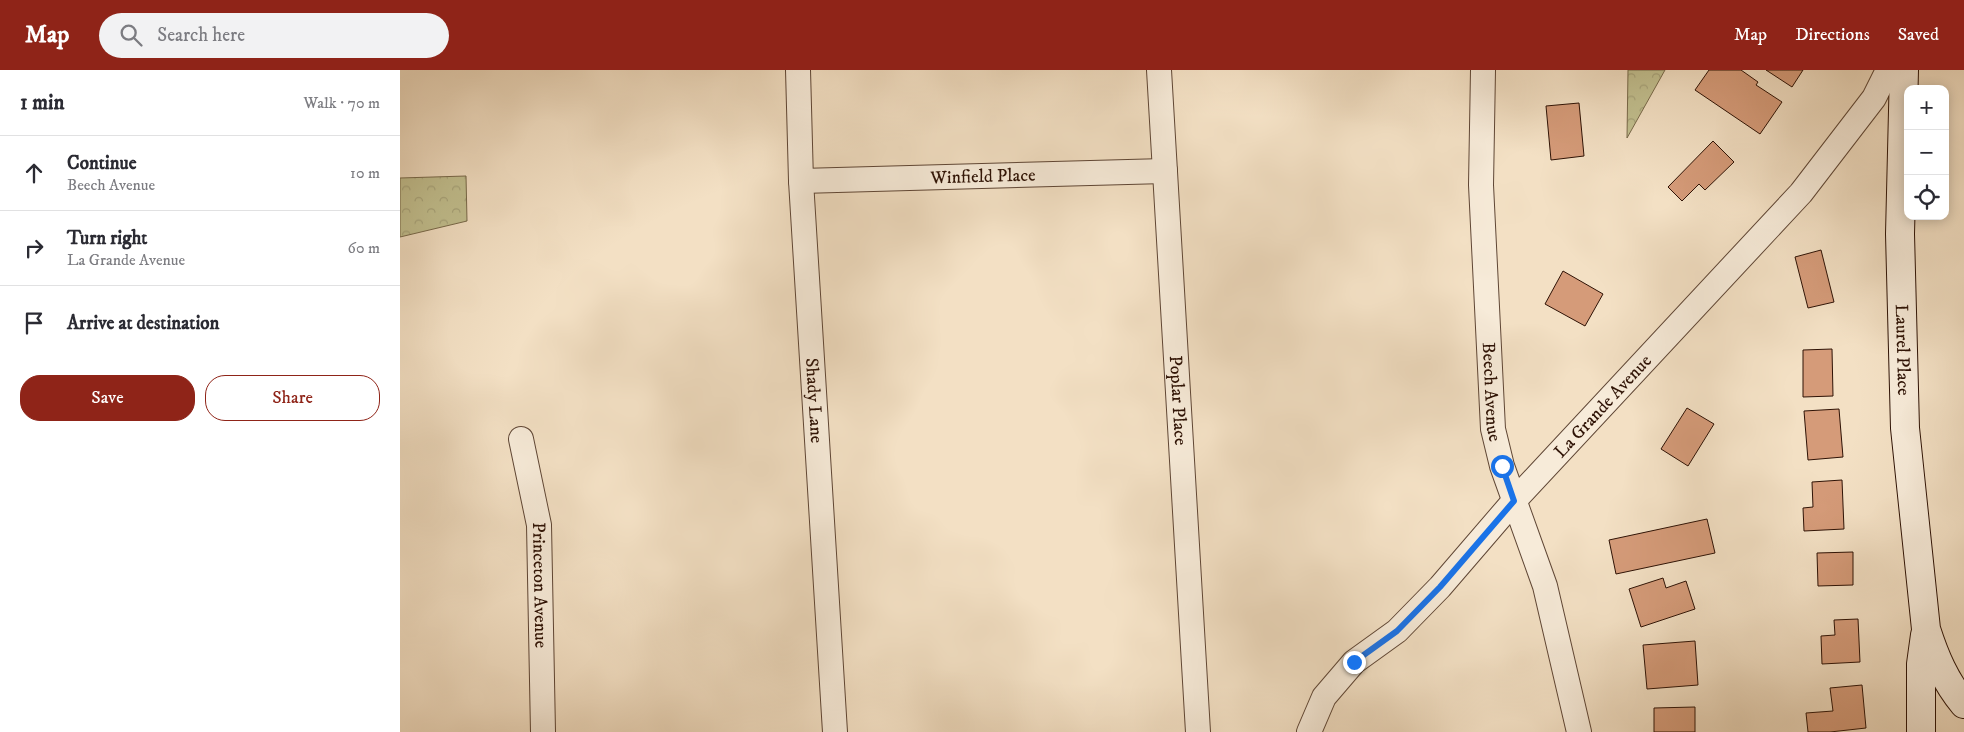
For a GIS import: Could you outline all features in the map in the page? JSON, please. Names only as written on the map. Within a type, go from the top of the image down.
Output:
[{"type":"street","name":"Shady Lane","points":[[798,70],[801,181],[835,732]]},
{"type":"street","name":"Poplar Place","points":[[1159,70],[1198,732]]},
{"type":"street","name":"Beech Avenue","points":[[1483,70],[1481,186],[1493,428],[1502,466],[1545,586],[1579,732]]},
{"type":"street","name":"La Grande Avenue","points":[[1309,732],[1324,697],[1354,662],[1397,631],[1440,587],[1514,501],[1801,192],[1874,98],[1888,70]]},
{"type":"street","name":"Laurel Place","points":[[1904,70],[1900,234],[1905,428],[1926,628],[1936,660],[1950,687],[1964,704]]},
{"type":"street","name":"Winfield Place","points":[[801,181],[1165,171]]},
{"type":"street","name":"Princeton Avenue","points":[[521,439],[539,526],[543,732]]},
{"type":"street","name":"Laurel Place","points":[[1921,732],[1921,664],[1926,628]]},
{"type":"green space","points":[[1628,70],[1665,70],[1627,138]]},
{"type":"green space","points":[[466,176],[467,221],[400,237],[400,178]]},
{"type":"building","points":[[1709,70],[1741,70],[1758,82],[1756,85],[1782,102],[1760,134],[1695,90]]},
{"type":"building","points":[[1766,70],[1803,70],[1792,87]]},
{"type":"building","points":[[1579,103],[1584,156],[1551,160],[1546,106]]},
{"type":"building","points":[[1713,141],[1734,162],[1705,190],[1699,184],[1682,201],[1668,187]]},
{"type":"building","points":[[1821,250],[1834,302],[1808,308],[1795,257]]},
{"type":"building","points":[[1563,271],[1603,294],[1585,326],[1545,304]]},
{"type":"building","points":[[1832,349],[1833,396],[1803,397],[1803,350]]},
{"type":"building","points":[[1687,408],[1714,424],[1688,466],[1661,449]]},
{"type":"building","points":[[1839,409],[1843,457],[1808,460],[1804,411]]},
{"type":"building","points":[[1842,480],[1844,529],[1804,531],[1803,508],[1813,507],[1812,482]]},
{"type":"building","points":[[1707,519],[1715,553],[1616,574],[1609,540]]},
{"type":"building","points":[[1853,552],[1853,585],[1818,586],[1817,553]]},
{"type":"building","points":[[1663,578],[1666,588],[1686,581],[1695,609],[1641,627],[1629,589]]},
{"type":"building","points":[[1858,619],[1860,662],[1822,664],[1821,636],[1835,635],[1834,620]]},
{"type":"building","points":[[1695,641],[1698,685],[1647,689],[1643,645]]},
{"type":"building","points":[[1862,685],[1866,728],[1830,732],[1808,732],[1806,713],[1833,711],[1830,688]]},
{"type":"building","points":[[1695,707],[1695,732],[1654,732],[1654,708]]},
{"type":"route","points":[[1354,662],[1397,631],[1440,587],[1514,501],[1502,466]]}]
